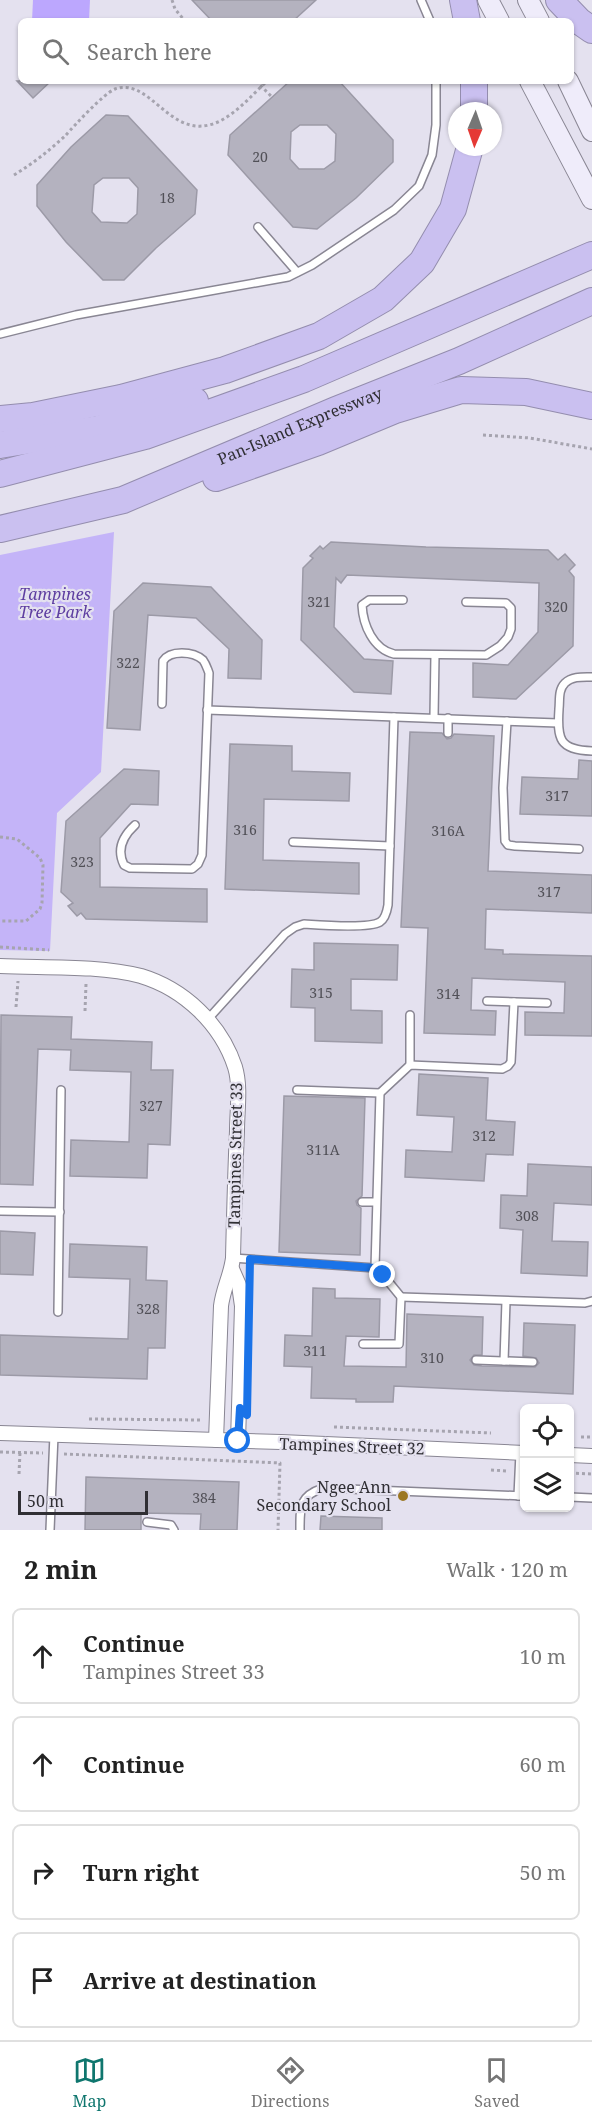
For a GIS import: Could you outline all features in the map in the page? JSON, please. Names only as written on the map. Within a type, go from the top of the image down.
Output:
[{"type":"highway","points":[[463,0],[466,18]]},
{"type":"highway","points":[[559,0],[579,21],[592,30]]},
{"type":"highway","points":[[474,84],[474,102]]},
{"type":"highway","points":[[0,419],[33,416],[121,398],[225,370],[319,336],[383,299],[422,262],[453,209],[468,156]]},
{"type":"highway","points":[[0,474],[145,436],[304,379],[592,255]]},
{"type":"highway","name":"Pan-Island Expressway","points":[[0,529],[123,500],[336,410],[459,362],[592,301]]},
{"type":"highway","points":[[5,443],[98,429],[180,406],[438,321]]},
{"type":"highway","points":[[123,500],[187,488],[318,442],[395,410],[461,390],[526,392],[592,406]]},
{"type":"main road","points":[[488,0],[497,18]]},
{"type":"main road","points":[[528,0],[537,18]]},
{"type":"main road","points":[[532,84],[592,199]]},
{"type":"main road","points":[[569,84],[592,131]]},
{"type":"street","name":"Tampines Street 33","points":[[0,966],[104,970],[140,976],[172,990],[203,1012],[228,1051],[238,1081],[232,1264],[221,1306],[216,1440]]},
{"type":"street","name":"Tampines Street 33","points":[[232,1264],[239,1285],[242,1306],[238,1441]]},
{"type":"street","name":"Tampines Street 32","points":[[0,1433],[520,1453]]},
{"type":"street","points":[[574,1455],[592,1456]]},
{"type":"lane","points":[[421,0],[429,18]]},
{"type":"lane","points":[[0,334],[76,315],[288,276],[312,265],[394,210],[419,186],[432,155],[436,125],[436,84]]},
{"type":"lane","points":[[258,227],[297,272]]},
{"type":"lane","points":[[403,600],[369,600],[362,605],[365,627],[373,638],[390,653],[486,655],[500,646],[512,629],[509,605],[466,602]]},
{"type":"lane","points":[[135,825],[126,833],[121,843],[120,850],[124,865],[130,868],[192,869],[198,864],[202,855],[209,673],[200,657],[190,654],[170,654],[163,661],[162,704]]},
{"type":"lane","points":[[434,717],[435,655]]},
{"type":"lane","points":[[592,677],[573,678],[560,689],[558,723],[561,741],[576,751],[592,751]]},
{"type":"lane","points":[[207,710],[558,723]]},
{"type":"lane","points":[[208,1019],[285,934],[295,927],[304,924],[367,926],[380,922],[385,916],[388,905],[394,717]]},
{"type":"lane","points":[[448,718],[448,734]]},
{"type":"lane","points":[[507,721],[503,788],[505,842],[515,846],[579,849]]},
{"type":"lane","points":[[293,842],[390,846]]},
{"type":"lane","points":[[488,1001],[547,1003]]},
{"type":"lane","points":[[375,1268],[380,1093],[410,1065],[502,1068],[507,1066],[511,1062],[514,1002]]},
{"type":"lane","points":[[410,1015],[410,1065]]},
{"type":"lane","points":[[58,1312],[62,1090]]},
{"type":"lane","points":[[297,1090],[380,1093]]},
{"type":"lane","points":[[362,1202],[376,1202]]},
{"type":"lane","points":[[0,1211],[60,1212]]},
{"type":"lane","points":[[232,1264],[375,1268],[400,1297],[398,1345],[363,1344]]},
{"type":"lane","points":[[400,1297],[585,1303],[592,1301]]},
{"type":"lane","points":[[504,1360],[506,1301]]},
{"type":"lane","points":[[476,1360],[533,1362]]},
{"type":"lane","points":[[50,1530],[54,1435]]},
{"type":"lane","points":[[300,1530],[300,1511],[304,1498],[322,1488],[520,1496]]},
{"type":"lane","points":[[574,1497],[592,1498]]},
{"type":"lane","points":[[147,1522],[171,1525],[174,1530]]},
{"type":"path","points":[[172,0],[175,9],[182,18]]},
{"type":"path","points":[[14,175],[63,138],[115,90],[128,89],[145,95],[158,104],[171,118],[189,126],[217,122],[236,109],[262,85],[272,97]]},
{"type":"path","points":[[483,435],[530,438],[592,449]]},
{"type":"path","points":[[0,837],[16,838],[40,858],[43,865],[40,909],[26,921],[0,921]]},
{"type":"path","points":[[0,947],[57,951]]},
{"type":"path","points":[[9,979],[18,980],[16,1007]]},
{"type":"path","points":[[85,1011],[86,982],[97,983]]},
{"type":"path","points":[[82,1419],[200,1421],[217,1408]]},
{"type":"path","points":[[331,1427],[491,1433]]},
{"type":"path","points":[[581,1437],[592,1437]]},
{"type":"path","points":[[0,1452],[280,1463],[278,1530]]},
{"type":"path","points":[[19,1474],[20,1452]]},
{"type":"path","points":[[574,1473],[592,1474]]},
{"type":"green space","name":"Tampines Tree Park","points":[[114,532],[101,772],[57,813],[50,951],[0,950],[0,555]]},
{"type":"shaded area","points":[[33,0],[90,0],[89,18],[32,18]]},
{"type":"building","points":[[192,0],[316,0],[296,18],[209,18]]},
{"type":"building","points":[[20,84],[48,84],[33,98]]},
{"type":"building","points":[[287,84],[342,84],[393,140],[393,162],[356,198],[317,229],[293,227],[228,155],[230,135]],"holes":[[[300,125],[327,125],[336,134],[335,161],[324,169],[299,169],[290,159],[291,132]]]},
{"type":"building","points":[[106,115],[128,116],[197,190],[195,214],[124,280],[103,280],[66,242],[37,206],[37,185],[71,147]],"holes":[[[103,178],[129,178],[138,188],[137,214],[127,223],[101,222],[92,212],[94,185]]]},
{"type":"building","points":[[331,542],[548,550],[558,560],[565,554],[575,565],[569,571],[574,577],[573,646],[516,699],[473,697],[473,663],[508,665],[538,632],[539,583],[347,575],[341,583],[336,578],[334,627],[364,659],[393,661],[391,694],[354,692],[301,640],[303,568],[320,546],[323,549]]},
{"type":"building","points":[[143,583],[211,587],[262,640],[261,679],[228,678],[229,649],[196,618],[148,615],[140,730],[107,728],[114,611]]},
{"type":"building","points":[[410,732],[442,733],[447,739],[454,734],[494,736],[488,871],[592,875],[592,913],[486,909],[485,949],[503,950],[503,954],[592,956],[592,1036],[525,1035],[525,1012],[564,1013],[565,982],[472,978],[471,1010],[496,1011],[495,1035],[424,1033],[428,928],[401,927]]},
{"type":"building","points":[[230,744],[292,746],[292,771],[350,773],[349,801],[264,799],[263,860],[359,863],[359,894],[225,889]]},
{"type":"building","points":[[579,760],[592,761],[592,816],[520,814],[522,777],[578,779]]},
{"type":"building","points":[[124,769],[159,771],[158,805],[131,804],[100,838],[100,887],[207,889],[207,922],[86,919],[81,913],[77,916],[68,906],[73,903],[61,892],[66,821]]},
{"type":"building","points":[[314,943],[398,945],[397,980],[351,979],[351,1010],[382,1011],[382,1043],[315,1041],[315,1008],[291,1007],[292,969],[314,970]]},
{"type":"building","points":[[1,1015],[72,1017],[71,1039],[152,1042],[151,1070],[173,1070],[170,1145],[148,1144],[147,1178],[70,1176],[71,1140],[129,1142],[131,1072],[70,1070],[71,1050],[38,1049],[33,1185],[0,1184]]},
{"type":"building","points":[[419,1074],[488,1078],[486,1120],[515,1122],[513,1155],[486,1154],[484,1181],[405,1177],[406,1150],[452,1152],[454,1117],[417,1115]]},
{"type":"building","points":[[284,1096],[365,1098],[362,1196],[356,1201],[361,1208],[360,1255],[279,1252]]},
{"type":"building","points":[[528,1164],[592,1167],[592,1205],[554,1203],[552,1241],[588,1242],[587,1276],[521,1273],[523,1230],[500,1228],[501,1195],[527,1196]]},
{"type":"building","points":[[0,1231],[35,1233],[33,1275],[0,1274]]},
{"type":"building","points":[[70,1244],[147,1247],[146,1280],[167,1281],[165,1348],[148,1348],[147,1379],[0,1375],[0,1335],[128,1339],[130,1279],[69,1277]]},
{"type":"building","points":[[313,1288],[335,1289],[335,1298],[380,1299],[379,1337],[346,1336],[344,1366],[406,1367],[407,1314],[483,1317],[482,1355],[474,1355],[470,1360],[474,1365],[482,1366],[535,1367],[539,1363],[536,1358],[523,1356],[524,1323],[575,1325],[573,1394],[394,1386],[393,1402],[356,1402],[356,1399],[311,1398],[312,1367],[284,1366],[285,1335],[312,1336]]},
{"type":"building","points":[[86,1477],[239,1482],[237,1530],[200,1530],[201,1514],[141,1513],[141,1530],[85,1530]]},
{"type":"building","points":[[321,1516],[382,1518],[382,1530],[320,1530]]},
{"type":"place","name":"Ngee Ann Secondary School","points":[[403,1496]]},
{"type":"route","points":[[238,1441],[240,1408],[247,1415],[250,1259],[375,1268],[383,1275]]}]
